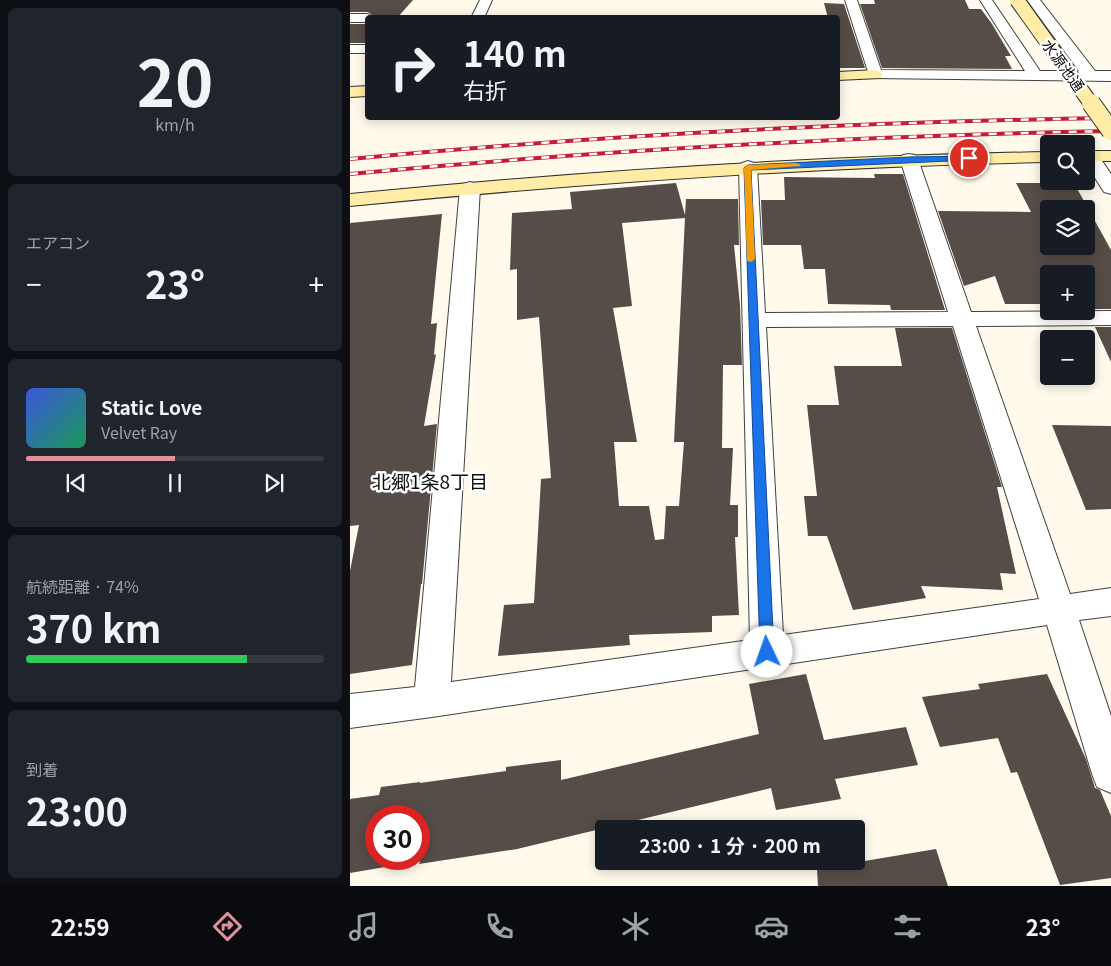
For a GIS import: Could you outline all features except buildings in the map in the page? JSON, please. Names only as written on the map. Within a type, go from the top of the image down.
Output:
[{"type":"street","points":[[478,15],[486,0]]},
{"type":"street","points":[[851,0],[852,20],[875,75]]},
{"type":"street","points":[[986,0],[1036,76]]},
{"type":"street","name":"水源池通","points":[[1017,0],[1111,131]]},
{"type":"street","points":[[1033,0],[1090,75]]},
{"type":"street","points":[[350,18],[365,18]]},
{"type":"street","points":[[350,49],[365,49]]},
{"type":"street","points":[[840,76],[966,74],[1111,76]]},
{"type":"street","points":[[350,92],[365,91]]},
{"type":"street","points":[[1095,156],[1111,156]]},
{"type":"street","points":[[350,200],[470,188],[748,168],[910,159],[1040,157]]},
{"type":"street","points":[[910,159],[1060,609],[1111,774]]},
{"type":"street","points":[[1095,166],[1111,188]]},
{"type":"street","points":[[748,168],[767,652]]},
{"type":"street","points":[[432,701],[470,188]]},
{"type":"street","points":[[753,320],[1111,318]]},
{"type":"street","points":[[350,711],[432,701],[1111,602]]},
{"type":"railway","points":[[350,159],[540,143],[730,131],[825,126],[1111,118]]},
{"type":"railway","points":[[350,174],[445,165],[730,145],[921,136],[1111,131]]},
{"type":"slow traffic","points":[[751,259],[748,168],[797,165]]},
{"type":"district","name":"北郷1条8丁目","points":[[430,480]]},
{"type":"route","points":[[767,652],[748,168],[910,159],[969,158]]}]
